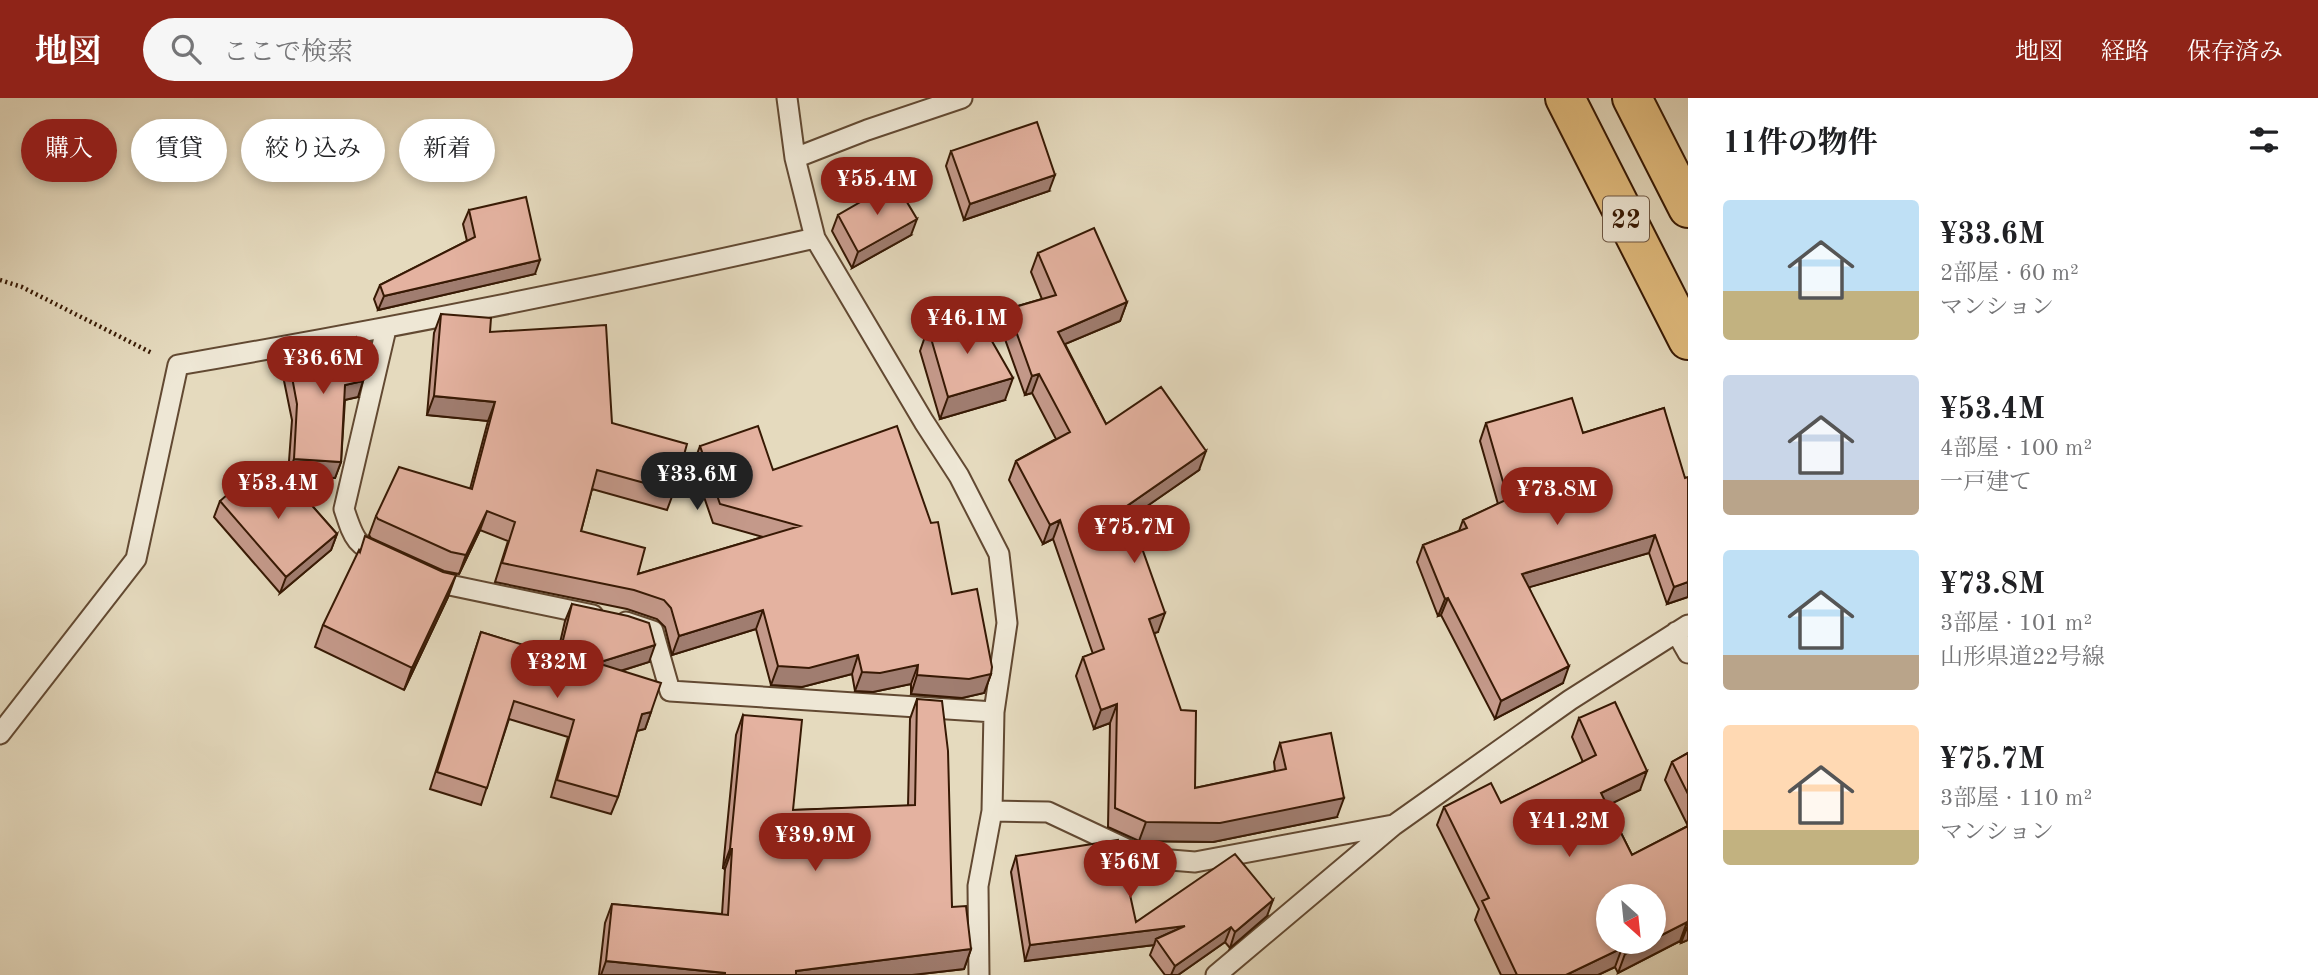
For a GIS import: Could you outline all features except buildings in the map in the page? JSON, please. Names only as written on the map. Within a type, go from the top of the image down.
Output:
[{"type":"main road","name":"22","points":[[1565,98],[1688,340]]},
{"type":"main road","name":"22","points":[[1632,98],[1688,208]]},
{"type":"lane","points":[[787,98],[795,158],[815,238],[923,422],[959,476],[999,554],[1007,623],[994,712],[992,811],[978,886],[979,975]]},
{"type":"lane","points":[[795,158],[962,98]]},
{"type":"lane","points":[[0,734],[136,559],[178,365],[386,329],[653,275],[815,238]]},
{"type":"lane","points":[[386,329],[344,509],[351,531],[363,548],[440,583],[625,621],[653,631],[670,691],[994,712]]},
{"type":"lane","points":[[1216,975],[1394,825],[1570,700],[1682,628],[1688,653]]},
{"type":"lane","points":[[992,811],[1048,812],[1146,858],[1195,862],[1394,825]]},
{"type":"path","points":[[0,280],[22,287],[178,365]]}]
